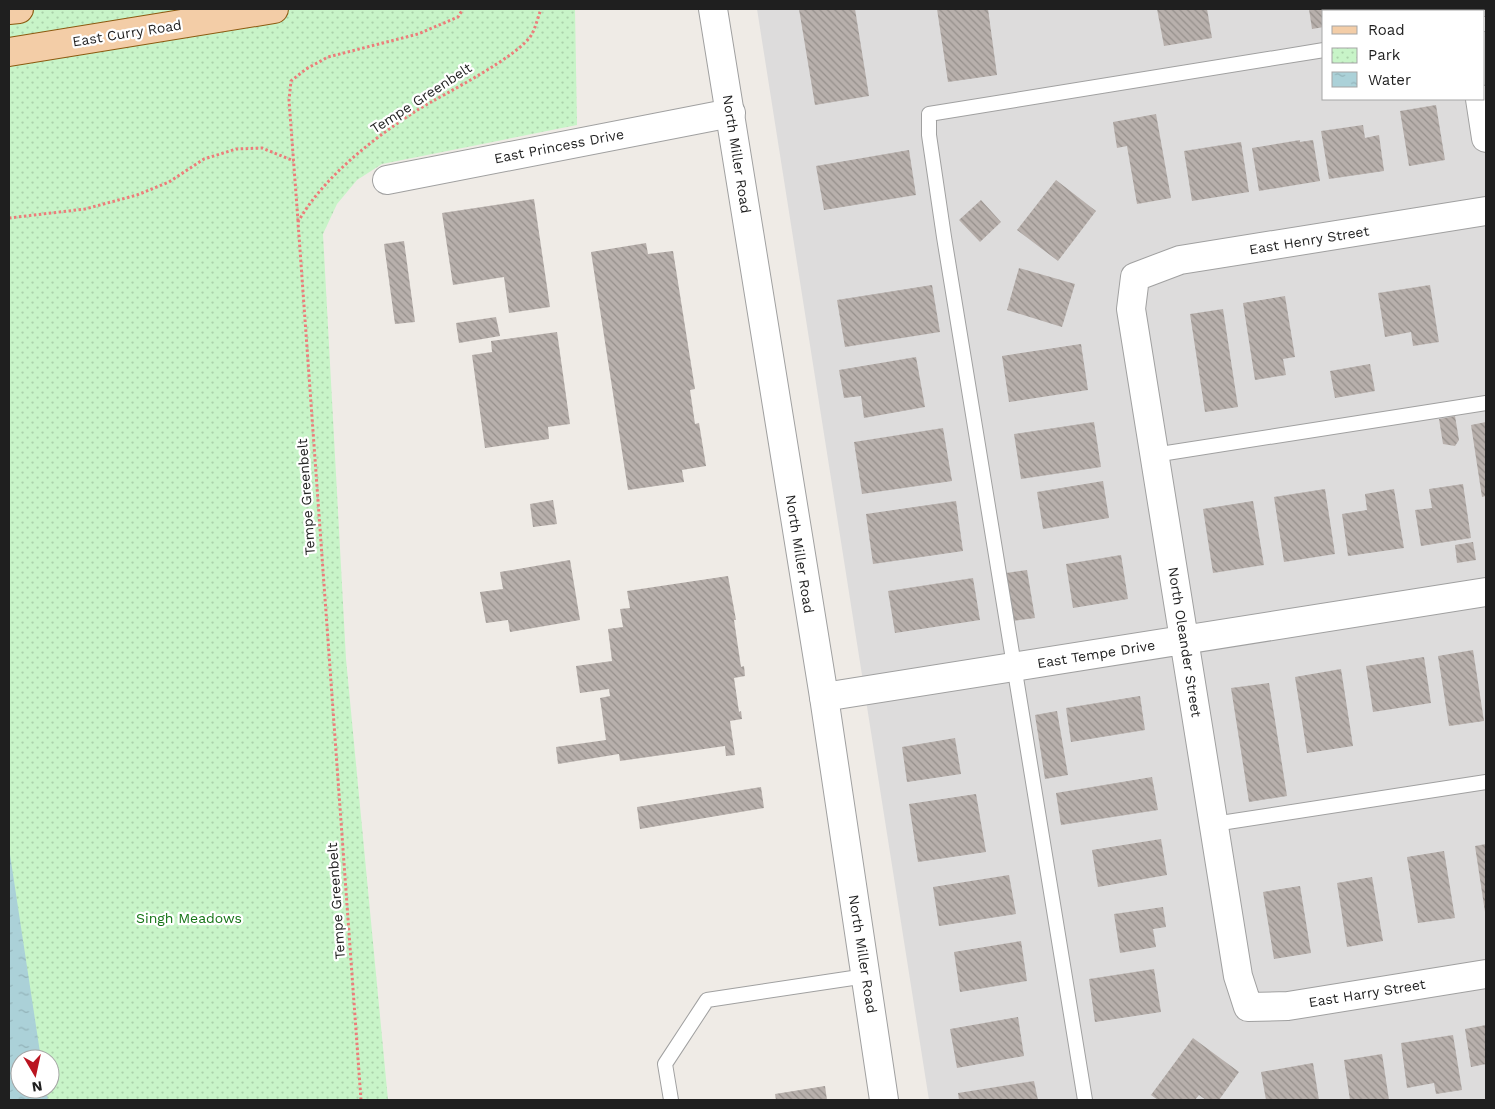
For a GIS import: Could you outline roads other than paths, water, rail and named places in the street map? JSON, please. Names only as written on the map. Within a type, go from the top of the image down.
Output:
[{"type":"main road","points":[[9,10],[19,9]]},
{"type":"main road","name":"East Curry Road","points":[[9,52],[274,9]]},
{"type":"street","name":"North Miller Road","points":[[713,9],[824,697],[884,1100]]},
{"type":"street","points":[[1480,100],[1486,138]]},
{"type":"street","name":"East Princess Drive","points":[[388,180],[731,113]]},
{"type":"street","name":"East Henry Street","points":[[1135,277],[1180,260],[1486,211]]},
{"type":"street","name":"North Oleander Street","points":[[1135,277],[1131,308],[1238,976],[1248,1007]]},
{"type":"street","name":"East Tempe Drive","points":[[824,697],[1486,592]]},
{"type":"street","name":"East Harry Street","points":[[1248,1007],[1288,1006],[1486,974]]},
{"type":"lane","points":[[1085,1100],[944,237],[929,135],[929,114],[1322,50]]},
{"type":"lane","points":[[1154,455],[1486,403]]},
{"type":"lane","points":[[1214,824],[1486,782]]},
{"type":"lane","points":[[671,1100],[665,1064],[707,1000],[866,976]]},
{"type":"water","points":[[9,848],[39,1049],[10,1049],[10,1099],[48,1100],[9,1100]]},
{"type":"park label","name":"Singh Meadows","points":[[189,918]]}]
